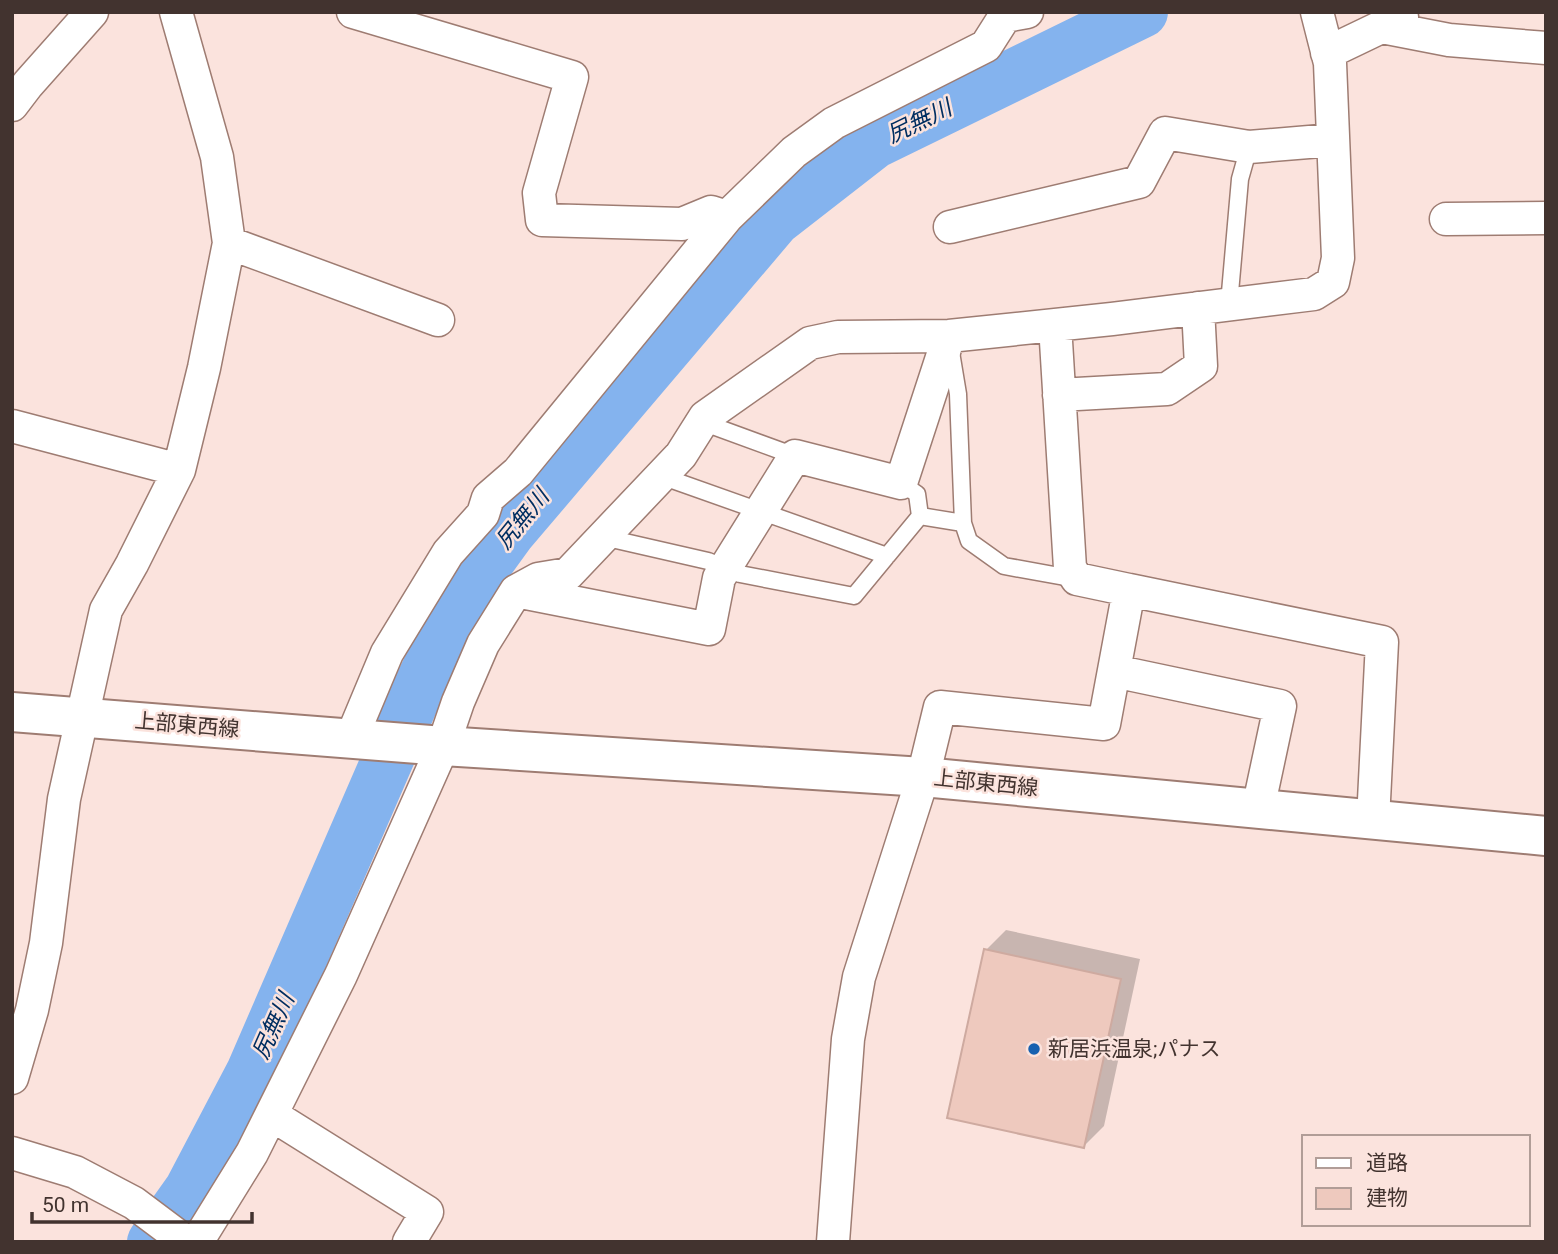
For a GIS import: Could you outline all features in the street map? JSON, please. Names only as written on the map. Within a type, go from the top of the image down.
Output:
[{"type":"street","points":[[18,88],[92,12]]},
{"type":"street","points":[[12,1078],[32,1010],[46,943],[64,799],[106,610],[179,470],[204,368],[229,243],[217,157],[176,12]]},
{"type":"street","points":[[353,12],[572,78],[539,193],[542,220],[682,224],[711,212],[727,217]]},
{"type":"street","points":[[356,739],[387,653],[449,553],[483,513],[488,498],[518,472],[727,217],[794,152],[834,123],[986,46],[1005,16],[1027,12]]},
{"type":"street","points":[[12,1153],[75,1172],[134,1203],[189,1241],[252,1153],[272,1115],[341,975],[434,745],[458,702],[482,644],[516,591],[538,579],[568,574],[681,456],[705,417],[810,343],[838,337],[948,336],[1055,325],[1314,294],[1333,282],[1338,258],[1330,64],[1317,12]]},
{"type":"street","points":[[1327,53],[1411,12]]},
{"type":"street","points":[[1382,27],[1448,40],[1546,48]]},
{"type":"street","points":[[950,227],[1139,182],[1165,133],[1249,148],[1333,140]]},
{"type":"street","points":[[1446,219],[1546,218]]},
{"type":"street","points":[[229,243],[438,320]]},
{"type":"street","points":[[1059,395],[1167,389],[1200,366],[1198,308]]},
{"type":"street","points":[[1055,325],[1070,568],[1077,579],[1382,642],[1373,820]]},
{"type":"street","points":[[516,591],[709,629],[719,578],[795,456],[901,483],[948,336]]},
{"type":"street","points":[[12,426],[179,470]]},
{"type":"street","points":[[833,1242],[848,1039],[859,977],[923,777],[940,707],[1104,724],[1129,590]]},
{"type":"street","points":[[1114,671],[1280,706],[1258,809]]},
{"type":"street","name":"上部東西線","points":[[12,712],[434,745],[923,777],[1546,836]]},
{"type":"street","points":[[272,1115],[427,1212],[409,1242]]},
{"type":"lane","points":[[1229,304],[1240,179],[1249,148]]},
{"type":"lane","points":[[948,336],[958,394],[963,523],[969,541],[1004,566],[1077,579]]},
{"type":"lane","points":[[702,422],[795,456]]},
{"type":"lane","points":[[661,475],[887,556]]},
{"type":"lane","points":[[603,537],[708,561],[740,574],[854,596],[920,516],[917,494],[901,483]]},
{"type":"lane","points":[[920,516],[963,523]]},
{"type":"building","name":"新居浜温泉;パナス","points":[[984,949],[1121,979],[1084,1148],[947,1118]]},
{"type":"waterway","name":"尻無川","points":[[153,1242],[190,1190],[252,1072],[420,685],[462,598],[509,533],[775,220],[874,143],[1142,12]]},
{"type":"place","name":"新居浜温泉;パナス","points":[[1034,1049]]}]
